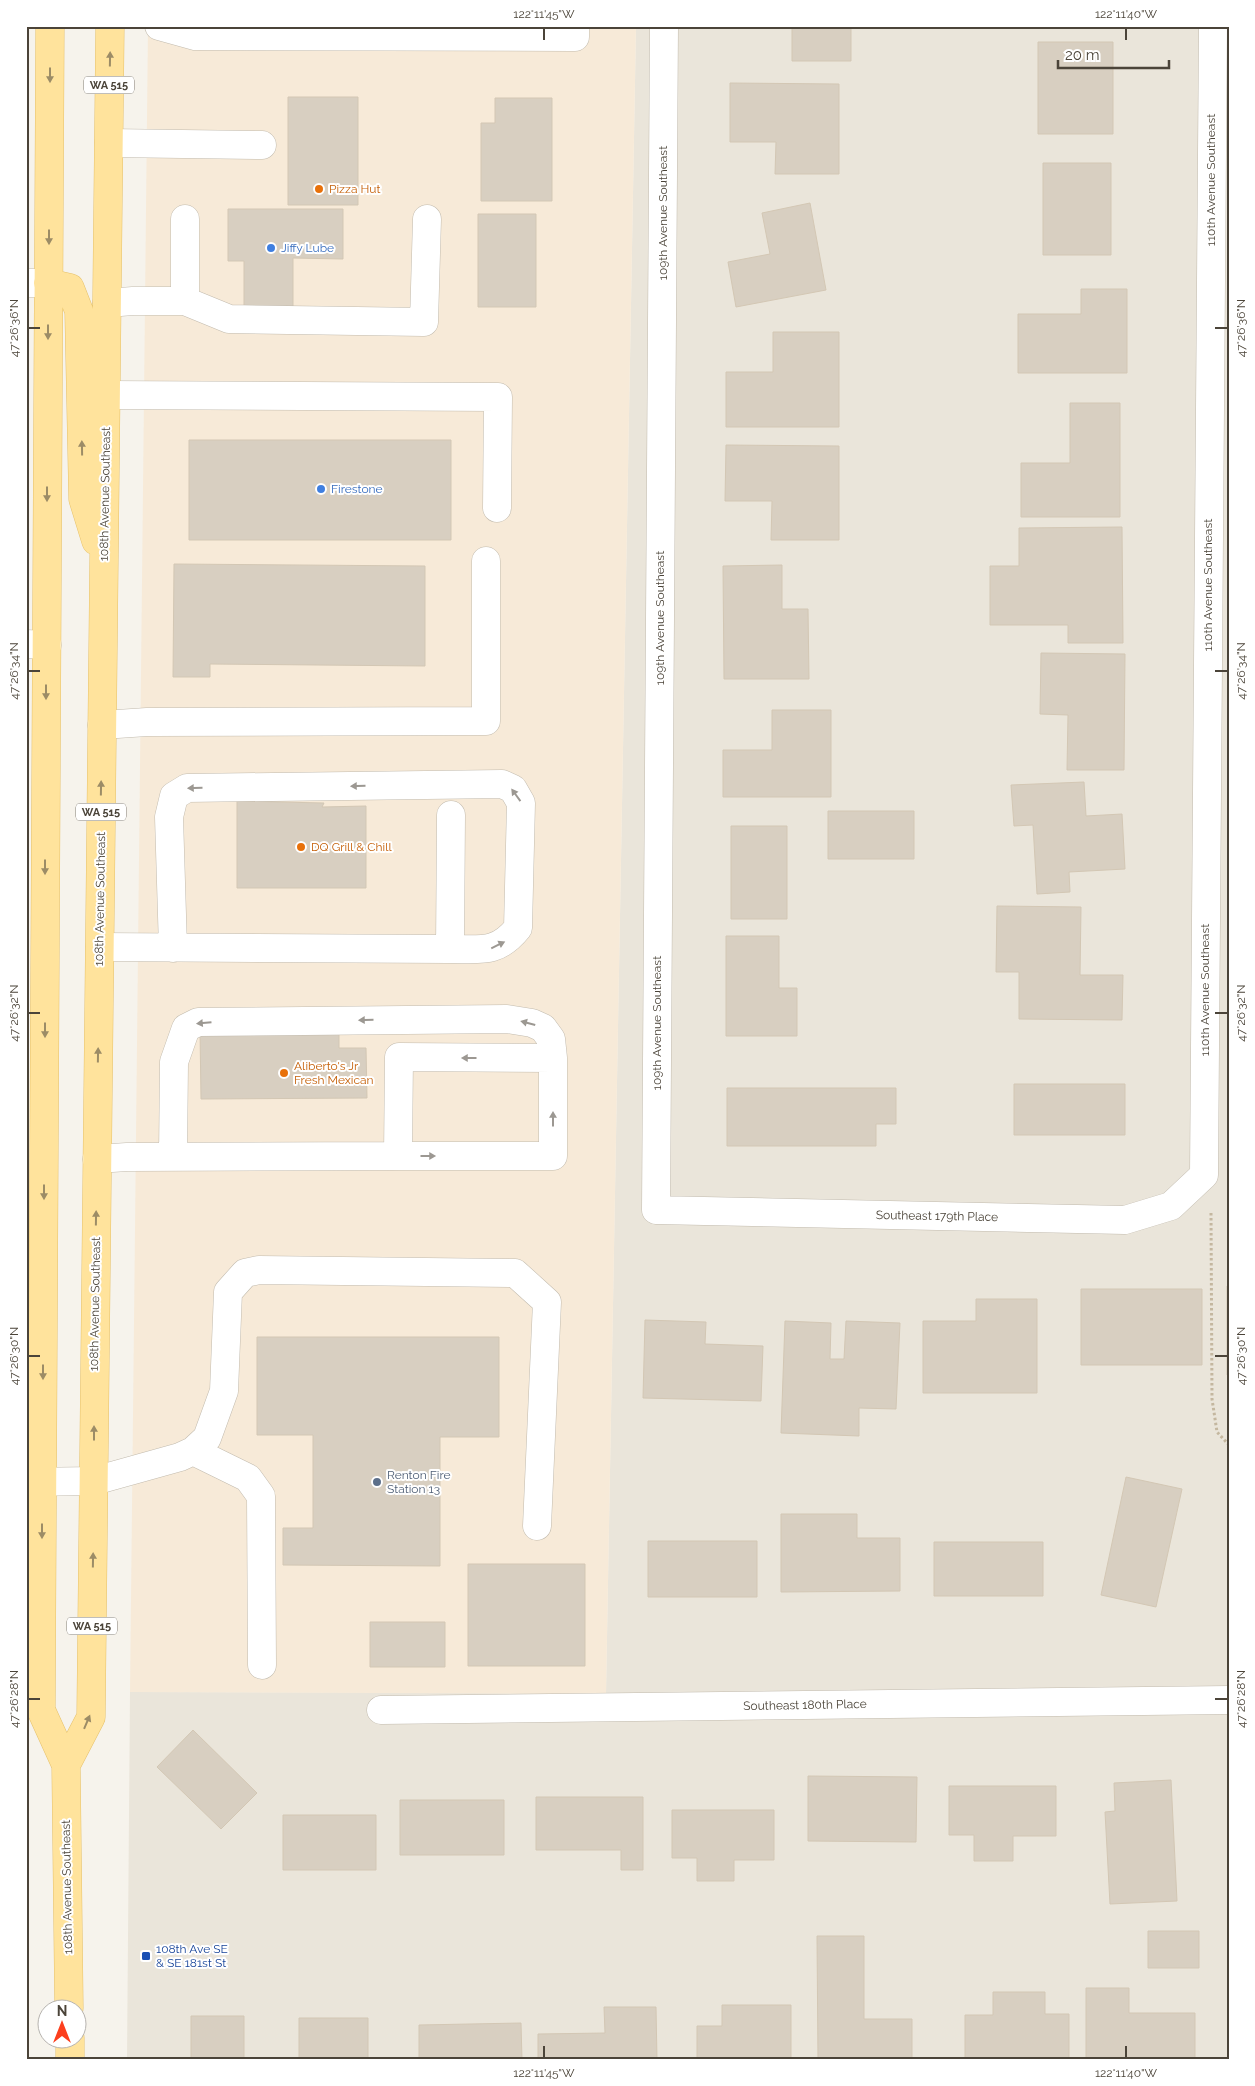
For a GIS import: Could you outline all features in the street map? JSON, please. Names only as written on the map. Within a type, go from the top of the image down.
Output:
[{"type":"main road","name":"108th Avenue Southeast","points":[[50,26],[37,283],[34,1482],[41,1710],[66,1765],[69,1998]]},
{"type":"main road","name":"108th Avenue Southeast","points":[[66,1765],[91,1716],[110,26]]},
{"type":"main road","points":[[37,283],[70,288],[80,311],[83,499],[104,564]]},
{"type":"street","points":[[159,26],[195,36],[245,31],[575,37],[575,26]]},
{"type":"street","name":"109th Avenue Southeast","points":[[656,1210],[664,26]]},
{"type":"street","name":"110th Avenue Southeast","points":[[1204,1175],[1213,26]]},
{"type":"street","points":[[109,143],[262,145]]},
{"type":"street","points":[[185,219],[185,301]]},
{"type":"street","points":[[107,303],[185,301],[229,319],[424,322],[427,219]]},
{"type":"street","points":[[106,395],[498,397],[497,508]]},
{"type":"street","points":[[102,725],[147,722],[486,721],[486,561]]},
{"type":"street","points":[[100,947],[173,948],[450,950],[493,949],[509,940],[518,928],[521,802],[513,789],[502,784],[188,788],[174,796],[169,817],[173,948]]},
{"type":"street","points":[[450,950],[451,815]]},
{"type":"street","points":[[97,1159],[552,1156],[553,1058],[551,1039],[543,1028],[507,1018],[198,1022],[186,1028],[174,1062],[173,1157]]},
{"type":"street","points":[[398,1156],[399,1058],[553,1058]]},
{"type":"street","name":"Southeast 179th Place","points":[[656,1210],[1125,1220],[1171,1206],[1204,1175]]},
{"type":"street","points":[[34,1482],[94,1481],[180,1457],[193,1451],[207,1438],[224,1391],[228,1292],[245,1274],[260,1270],[515,1274],[547,1302],[538,1526]]},
{"type":"street","points":[[193,1451],[248,1478],[261,1496],[262,1665]]},
{"type":"street","name":"Southeast 180th Place","points":[[381,1710],[1229,1700]]},
{"type":"path","points":[[1204,1175],[1210,1193],[1211,1210],[1212,1399],[1217,1432],[1229,1445]]},
{"type":"shaded area","points":[[148,26],[636,26],[606,1694],[130,1692]]},
{"type":"shaded area","points":[[636,26],[1229,26],[1229,2060],[127,2060],[130,1692],[606,1693]]},
{"type":"building","points":[[792,26],[851,26],[851,61],[792,61]]},
{"type":"building","points":[[1038,42],[1113,42],[1113,134],[1038,134]]},
{"type":"building","points":[[730,83],[839,84],[839,174],[775,174],[776,142],[730,142]]},
{"type":"building","points":[[288,97],[358,97],[358,205],[288,205]]},
{"type":"building","points":[[495,98],[552,98],[552,201],[481,201],[481,123],[495,123]]},
{"type":"building","points":[[1043,163],[1111,163],[1111,255],[1043,255]]},
{"type":"building","points":[[810,203],[826,290],[736,307],[728,262],[770,254],[762,213]]},
{"type":"building","points":[[228,209],[343,209],[343,259],[293,258],[293,308],[244,308],[244,261],[228,261]]},
{"type":"building","points":[[478,214],[536,214],[536,307],[478,307]]},
{"type":"building","points":[[1081,289],[1127,289],[1127,373],[1018,373],[1018,314],[1081,314]]},
{"type":"building","points":[[773,332],[839,332],[839,427],[726,427],[726,372],[773,372]]},
{"type":"building","points":[[1070,403],[1120,403],[1120,517],[1021,517],[1021,463],[1070,463]]},
{"type":"building","points":[[189,440],[451,440],[451,540],[189,540]]},
{"type":"building","points":[[726,445],[839,446],[839,540],[771,540],[772,501],[725,501]]},
{"type":"building","points":[[1122,527],[1123,643],[1068,643],[1068,625],[990,625],[990,566],[1019,566],[1019,528]]},
{"type":"building","points":[[174,564],[425,566],[425,666],[210,664],[210,677],[173,677]]},
{"type":"building","points":[[782,565],[782,609],[808,609],[809,679],[724,679],[723,566]]},
{"type":"building","points":[[1041,653],[1125,654],[1124,770],[1067,770],[1068,715],[1040,714]]},
{"type":"building","points":[[772,710],[831,710],[831,797],[723,797],[723,750],[772,750]]},
{"type":"building","points":[[1084,782],[1086,816],[1122,814],[1125,869],[1069,872],[1070,892],[1037,894],[1033,825],[1014,826],[1011,785]]},
{"type":"building","name":"DQ Grill & Chill","points":[[237,801],[324,803],[322,807],[366,806],[366,888],[237,888]]},
{"type":"building","points":[[828,811],[914,811],[914,859],[828,859]]},
{"type":"building","points":[[731,826],[787,826],[787,919],[731,919]]},
{"type":"building","points":[[997,906],[1081,907],[1080,975],[1123,975],[1122,1020],[1019,1019],[1019,972],[996,972]]},
{"type":"building","points":[[726,936],[779,936],[779,988],[797,988],[797,1036],[726,1036]]},
{"type":"building","name":"Aliberto's Jr Fresh Mexican","points":[[339,1029],[339,1048],[366,1048],[367,1098],[201,1099],[200,1030]]},
{"type":"building","points":[[1014,1084],[1125,1084],[1125,1135],[1014,1135]]},
{"type":"building","points":[[727,1088],[896,1088],[896,1124],[876,1124],[876,1146],[727,1146]]},
{"type":"building","points":[[1227,1286],[1229,1286],[1229,1375],[1227,1375]]},
{"type":"building","points":[[1081,1289],[1202,1289],[1202,1365],[1081,1365]]},
{"type":"building","points":[[976,1299],[1037,1299],[1037,1393],[923,1393],[923,1321],[976,1321]]},
{"type":"building","points":[[645,1320],[706,1322],[705,1344],[763,1346],[761,1401],[643,1398]]},
{"type":"building","points":[[785,1321],[831,1323],[830,1359],[844,1359],[846,1321],[900,1323],[896,1409],[859,1408],[859,1436],[781,1433]]},
{"type":"building","name":"Renton Fire Station 13","points":[[257,1337],[499,1337],[499,1437],[440,1437],[440,1566],[283,1565],[283,1528],[313,1528],[313,1435],[257,1435]]},
{"type":"building","points":[[1126,1477],[1182,1489],[1156,1607],[1101,1595]]},
{"type":"building","points":[[781,1514],[857,1514],[857,1538],[900,1538],[900,1591],[781,1592]]},
{"type":"building","points":[[648,1541],[757,1541],[757,1597],[648,1597]]},
{"type":"building","points":[[934,1542],[1043,1542],[1043,1596],[934,1596]]},
{"type":"building","points":[[468,1564],[585,1564],[585,1666],[468,1666]]},
{"type":"building","points":[[370,1622],[445,1622],[445,1667],[370,1667]]},
{"type":"building","points":[[193,1730],[257,1793],[221,1829],[157,1767]]},
{"type":"building","points":[[808,1776],[917,1777],[916,1842],[808,1841]]},
{"type":"building","points":[[1171,1780],[1177,1901],[1110,1904],[1105,1812],[1115,1811],[1114,1783]]},
{"type":"building","points":[[949,1786],[1056,1786],[1056,1836],[1013,1836],[1013,1861],[974,1861],[974,1835],[949,1835]]},
{"type":"building","points":[[536,1797],[643,1797],[643,1870],[621,1870],[621,1850],[536,1850]]},
{"type":"building","points":[[400,1800],[504,1800],[504,1855],[400,1855]]},
{"type":"building","points":[[672,1810],[774,1810],[774,1860],[734,1860],[734,1881],[697,1881],[697,1858],[672,1858]]},
{"type":"building","points":[[283,1815],[376,1815],[376,1870],[283,1870]]},
{"type":"building","points":[[1148,1931],[1199,1931],[1199,1968],[1148,1968]]},
{"type":"building","points":[[817,1936],[864,1936],[864,2019],[912,2019],[912,2060],[818,2060]]},
{"type":"building","points":[[1086,1988],[1129,1988],[1129,2013],[1195,2013],[1195,2060],[1086,2060]]},
{"type":"building","points":[[993,1992],[1045,1992],[1045,2014],[1069,2014],[1069,2060],[965,2060],[965,2015],[993,2015]]},
{"type":"building","points":[[722,2005],[791,2005],[791,2060],[697,2060],[697,2026],[722,2026]]},
{"type":"building","points":[[604,2007],[656,2007],[657,2060],[538,2060],[538,2034],[605,2033]]},
{"type":"building","points":[[191,2016],[244,2016],[244,2060],[191,2060]]},
{"type":"building","points":[[299,2018],[368,2018],[368,2060],[299,2060]]},
{"type":"building","points":[[521,2023],[522,2060],[419,2060],[419,2025]]},
{"type":"place","name":"Pizza Hut","points":[[319,189]]},
{"type":"place","name":"Jiffy Lube","points":[[271,248]]},
{"type":"place","name":"Firestone","points":[[321,489]]},
{"type":"place","name":"DQ Grill & Chill","points":[[301,847]]},
{"type":"place","name":"Aliberto's Jr Fresh Mexican","points":[[284,1073]]},
{"type":"place","name":"Renton Fire Station 13","points":[[377,1482]]},
{"type":"place","name":"108th Ave SE & SE 181st St","points":[[146,1956]]}]
